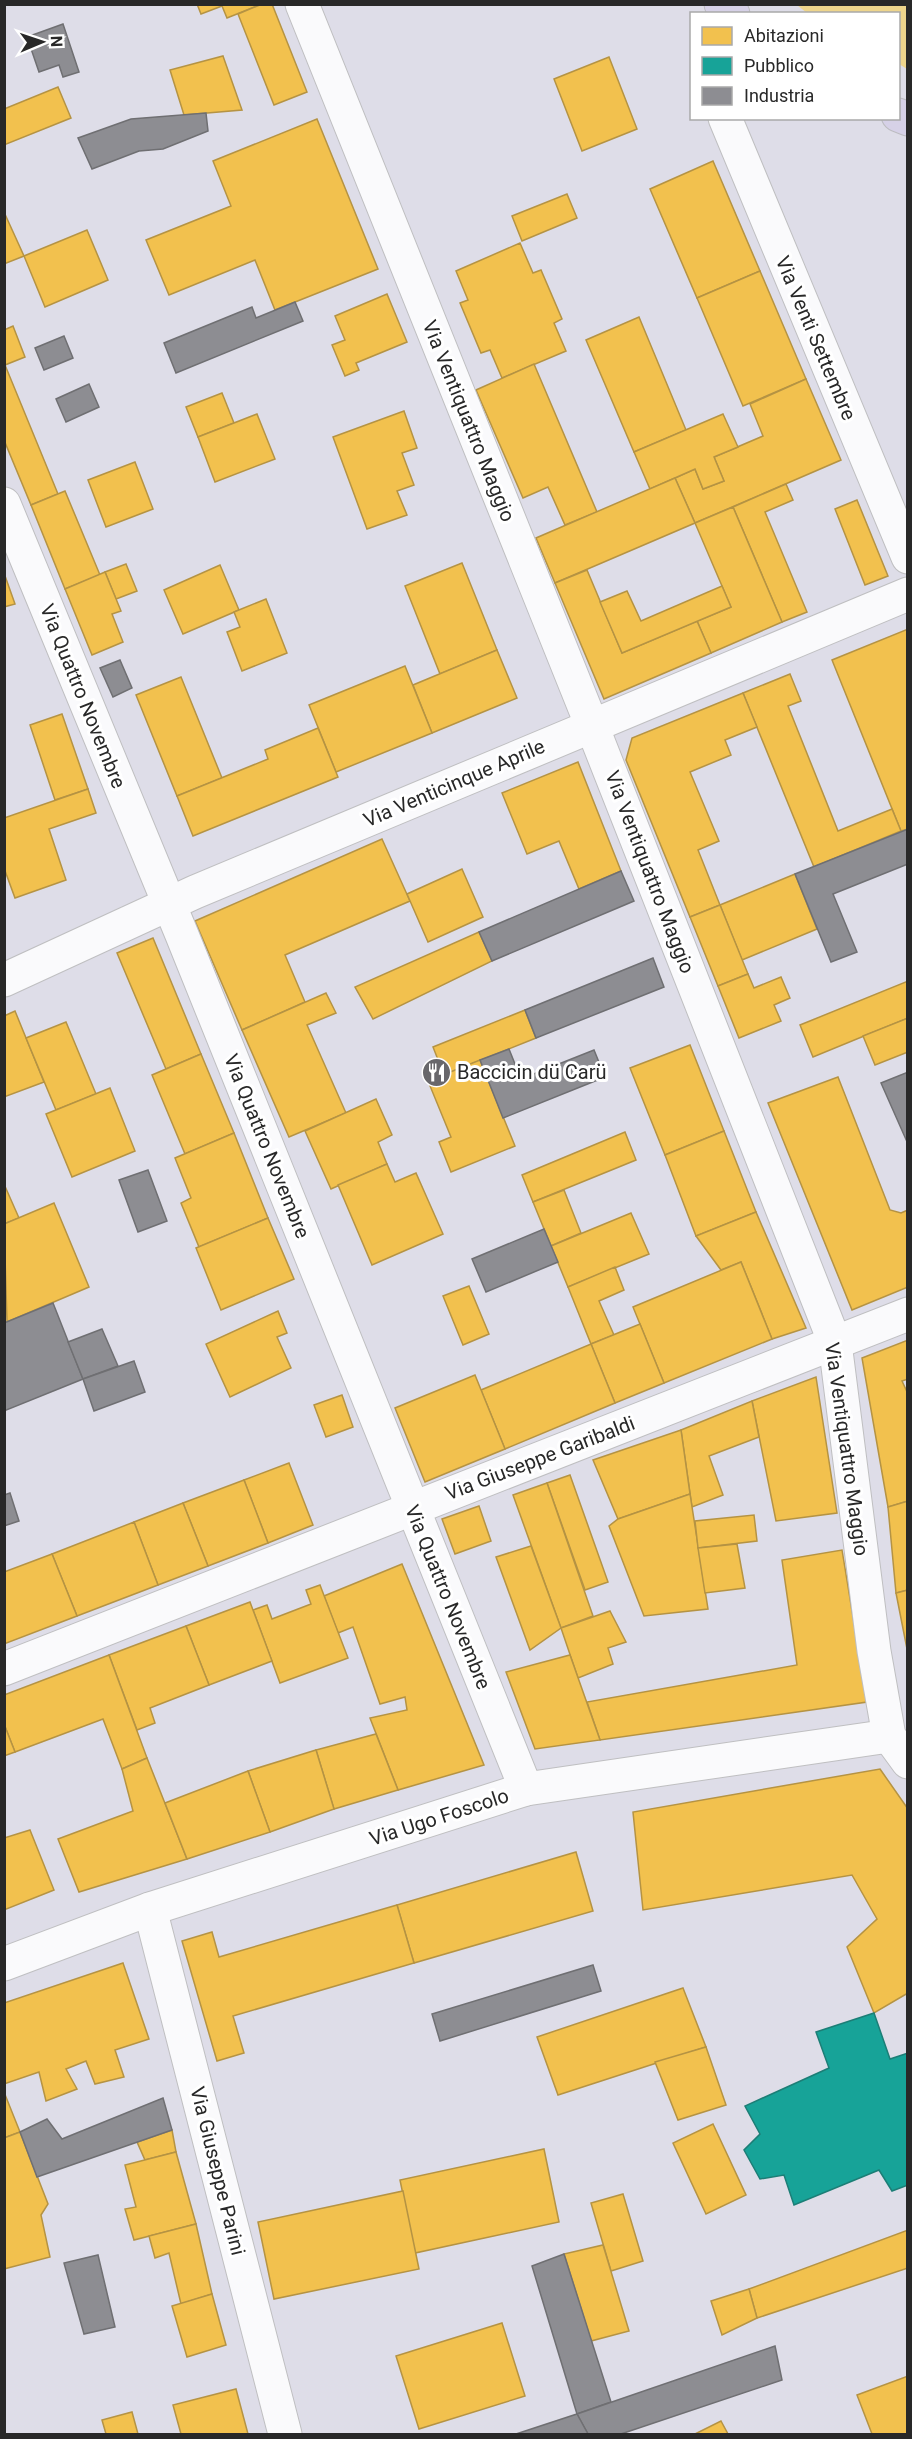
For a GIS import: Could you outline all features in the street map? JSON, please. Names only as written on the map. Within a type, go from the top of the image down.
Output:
[{"type":"street","name":"Via Ventiquattro Maggio","points":[[302,4],[592,726],[834,1343],[874,1651],[889,1736],[908,1762]]},
{"type":"street","name":"Via Venti Settembre","points":[[726,120],[908,556]]},
{"type":"street","name":"Via Quattro Novembre","points":[[4,504],[526,1789]]},
{"type":"street","name":"Via Venticinque Aprile","points":[[4,980],[168,905],[908,594]]},
{"type":"street","name":"Via Giuseppe Garibaldi","points":[[4,1668],[908,1314]]},
{"type":"street","name":"Via Ugo Foscolo","points":[[4,1964],[150,1909],[526,1789],[889,1736]]},
{"type":"street","name":"Via Giuseppe Parini","points":[[150,1909],[285,2434]]},
{"type":"shaded area","points":[[797,5],[907,5],[907,69],[900,65],[900,12],[806,12]]},
{"type":"building: Abitazioni","points":[[197,4],[262,4],[227,18],[222,6],[201,14]]},
{"type":"building: Abitazioni","points":[[262,4],[272,4],[307,92],[274,105],[238,14]]},
{"type":"building: Abitazioni","points":[[223,56],[242,110],[184,115],[170,70]]},
{"type":"building: Abitazioni","points":[[609,57],[637,129],[582,151],[554,79]]},
{"type":"building: Abitazioni","points":[[58,87],[71,118],[4,145],[4,109]]},
{"type":"building: Abitazioni","points":[[317,119],[378,269],[275,310],[255,260],[169,295],[146,240],[231,206],[213,161]]},
{"type":"building: Abitazioni","points":[[713,161],[760,271],[697,298],[650,189]]},
{"type":"building: Abitazioni","points":[[567,194],[577,218],[522,241],[512,216]]},
{"type":"building: Abitazioni","points":[[4,212],[24,256],[4,264]]},
{"type":"building: Abitazioni","points":[[87,230],[108,280],[45,307],[24,256]]},
{"type":"building: Abitazioni","points":[[520,243],[533,273],[541,270],[562,319],[554,323],[566,351],[502,378],[490,350],[481,353],[460,303],[468,300],[456,271]]},
{"type":"building: Abitazioni","points":[[760,271],[806,379],[743,406],[697,298]]},
{"type":"building: Abitazioni","points":[[387,294],[407,342],[356,363],[359,370],[345,376],[332,345],[345,340],[335,316]]},
{"type":"building: Abitazioni","points":[[639,317],[686,430],[634,452],[586,340]]},
{"type":"building: Abitazioni","points":[[13,326],[25,357],[5,365],[58,494],[31,505],[4,440],[4,330]]},
{"type":"building: Abitazioni","points":[[534,364],[597,512],[565,525],[548,487],[523,498],[476,390]]},
{"type":"building: Abitazioni","points":[[806,379],[841,460],[695,523],[675,478],[695,469],[703,489],[724,481],[714,457],[763,436],[750,404]]},
{"type":"building: Abitazioni","points":[[222,393],[234,423],[198,437],[186,407]]},
{"type":"building: Abitazioni","points":[[404,411],[417,448],[402,453],[414,485],[397,491],[407,515],[367,529],[333,437]]},
{"type":"building: Abitazioni","points":[[257,414],[275,459],[215,482],[198,437]]},
{"type":"building: Abitazioni","points":[[723,414],[738,447],[714,457],[724,481],[703,489],[695,469],[650,489],[634,452]]},
{"type":"building: Abitazioni","points":[[135,462],[153,509],[106,527],[88,480]]},
{"type":"building: Abitazioni","points":[[675,478],[695,523],[555,583],[536,538]]},
{"type":"building: Abitazioni","points":[[786,484],[793,500],[765,512],[807,612],[782,622],[733,507]]},
{"type":"building: Abitazioni","points":[[65,491],[100,575],[65,589],[31,505]]},
{"type":"building: Abitazioni","points":[[857,500],[888,576],[865,585],[835,509]]},
{"type":"building: Abitazioni","points":[[733,507],[782,622],[711,653],[697,621],[731,607],[695,523]]},
{"type":"building: Abitazioni","points":[[462,563],[497,650],[440,674],[405,586]]},
{"type":"building: Abitazioni","points":[[126,564],[137,591],[116,599],[105,572]]},
{"type":"building: Abitazioni","points":[[220,565],[239,610],[183,634],[164,590]]},
{"type":"building: Abitazioni","points":[[587,570],[622,653],[697,621],[711,653],[604,699],[555,583]]},
{"type":"building: Abitazioni","points":[[105,572],[121,611],[112,614],[123,642],[92,655],[65,589]]},
{"type":"building: Abitazioni","points":[[4,573],[15,604],[4,607]]},
{"type":"building: Abitazioni","points":[[722,586],[731,607],[622,653],[600,602],[627,591],[641,621]]},
{"type":"building: Abitazioni","points":[[266,599],[287,653],[242,671],[227,632],[240,627],[234,612]]},
{"type":"building: Abitazioni","points":[[908,629],[908,829],[901,831],[832,660]]},
{"type":"building: Abitazioni","points":[[497,650],[517,698],[432,733],[413,685]]},
{"type":"building: Abitazioni","points":[[405,666],[432,733],[336,772],[309,705]]},
{"type":"building: Abitazioni","points":[[790,674],[801,701],[788,706],[838,831],[892,809],[901,831],[814,867],[743,693]]},
{"type":"building: Abitazioni","points":[[181,677],[222,778],[177,796],[136,695]]},
{"type":"building: Abitazioni","points":[[743,693],[757,727],[725,740],[731,755],[690,772],[719,841],[698,850],[720,905],[690,917],[626,760],[632,738]]},
{"type":"building: Abitazioni","points":[[62,714],[88,789],[55,800],[30,725]]},
{"type":"building: Abitazioni","points":[[318,728],[338,777],[193,836],[177,796],[268,759],[265,750]]},
{"type":"building: Abitazioni","points":[[578,762],[621,871],[579,889],[559,841],[527,854],[502,793]]},
{"type":"building: Abitazioni","points":[[88,789],[96,813],[49,829],[66,880],[15,898],[4,868],[4,818]]},
{"type":"building: Abitazioni","points":[[382,839],[410,901],[285,955],[305,1002],[242,1030],[195,921]]},
{"type":"building: Abitazioni","points":[[462,869],[483,917],[428,942],[407,894]]},
{"type":"building: Abitazioni","points":[[795,874],[817,929],[742,960],[720,905]]},
{"type":"building: Abitazioni","points":[[720,905],[748,974],[718,986],[690,917]]},
{"type":"building: Abitazioni","points":[[479,932],[492,961],[373,1019],[355,987]]},
{"type":"building: Abitazioni","points":[[153,938],[201,1054],[166,1069],[117,953]]},
{"type":"building: Abitazioni","points":[[748,974],[754,988],[781,977],[790,998],[774,1005],[781,1021],[739,1038],[718,986]]},
{"type":"building: Abitazioni","points":[[908,981],[908,1018],[813,1057],[800,1025]]},
{"type":"building: Abitazioni","points":[[326,993],[336,1013],[307,1025],[346,1113],[289,1137],[242,1030]]},
{"type":"building: Abitazioni","points":[[525,1010],[536,1038],[444,1075],[433,1047]]},
{"type":"building: Abitazioni","points":[[15,1011],[44,1082],[4,1097],[4,1016]]},
{"type":"building: Abitazioni","points":[[908,1018],[908,1052],[875,1065],[863,1036]]},
{"type":"building: Abitazioni","points":[[66,1022],[96,1094],[56,1110],[26,1038]]},
{"type":"building: Abitazioni","points":[[690,1045],[724,1131],[665,1155],[630,1068]]},
{"type":"building: Abitazioni","points":[[201,1054],[234,1133],[185,1154],[152,1075]]},
{"type":"building: Abitazioni","points":[[480,1060],[515,1146],[451,1172],[439,1142],[451,1137],[428,1081]]},
{"type":"building: Abitazioni","points":[[838,1077],[890,1210],[901,1213],[908,1210],[908,1287],[852,1310],[768,1103]]},
{"type":"building: Abitazioni","points":[[110,1088],[135,1151],[72,1177],[46,1114]]},
{"type":"building: Abitazioni","points":[[376,1099],[392,1135],[378,1142],[387,1164],[331,1189],[305,1131]]},
{"type":"building: Abitazioni","points":[[724,1131],[756,1212],[696,1236],[665,1155]]},
{"type":"building: Abitazioni","points":[[625,1132],[636,1160],[533,1202],[522,1175]]},
{"type":"building: Abitazioni","points":[[234,1133],[268,1218],[199,1247],[181,1203],[191,1198],[175,1158]]},
{"type":"building: Abitazioni","points":[[387,1164],[395,1182],[416,1173],[443,1234],[372,1265],[338,1185]]},
{"type":"building: Abitazioni","points":[[4,1184],[19,1218],[4,1224]]},
{"type":"building: Abitazioni","points":[[564,1190],[581,1233],[551,1246],[533,1202]]},
{"type":"building: Abitazioni","points":[[54,1203],[89,1287],[7,1322],[4,1224]]},
{"type":"building: Abitazioni","points":[[756,1212],[806,1328],[772,1339],[741,1262],[721,1270],[696,1236]]},
{"type":"building: Abitazioni","points":[[631,1213],[649,1254],[568,1287],[551,1246]]},
{"type":"building: Abitazioni","points":[[268,1218],[294,1279],[221,1310],[196,1248]]},
{"type":"building: Abitazioni","points":[[741,1262],[772,1339],[664,1383],[633,1307]]},
{"type":"building: Abitazioni","points":[[615,1267],[624,1290],[599,1301],[614,1335],[591,1344],[568,1287]]},
{"type":"building: Abitazioni","points":[[469,1286],[489,1334],[463,1345],[443,1296]]},
{"type":"building: Abitazioni","points":[[278,1311],[287,1333],[277,1337],[291,1368],[230,1397],[206,1344]]},
{"type":"building: Abitazioni","points":[[640,1324],[664,1383],[615,1403],[591,1344]]},
{"type":"building: Abitazioni","points":[[908,1340],[908,1379],[902,1381],[908,1394],[908,1501],[888,1507],[862,1358]]},
{"type":"building: Abitazioni","points":[[591,1344],[615,1403],[505,1449],[481,1390]]},
{"type":"building: Abitazioni","points":[[475,1375],[505,1449],[425,1482],[395,1408]]},
{"type":"building: Abitazioni","points":[[816,1377],[837,1513],[776,1521],[752,1401]]},
{"type":"building: Abitazioni","points":[[342,1395],[353,1427],[326,1437],[314,1405]]},
{"type":"building: Abitazioni","points":[[752,1401],[759,1437],[709,1456],[723,1495],[692,1507],[681,1430]]},
{"type":"building: Abitazioni","points":[[681,1430],[690,1494],[618,1519],[593,1460]]},
{"type":"building: Abitazioni","points":[[289,1463],[313,1525],[268,1543],[244,1480]]},
{"type":"building: Abitazioni","points":[[570,1475],[608,1582],[585,1590],[547,1483]]},
{"type":"building: Abitazioni","points":[[244,1480],[268,1543],[208,1566],[183,1503]]},
{"type":"building: Abitazioni","points":[[547,1483],[593,1616],[561,1628],[513,1495]]},
{"type":"building: Abitazioni","points":[[690,1494],[708,1609],[644,1616],[609,1526],[618,1519]]},
{"type":"building: Abitazioni","points":[[908,1501],[908,1590],[896,1593],[888,1507]]},
{"type":"building: Abitazioni","points":[[183,1503],[208,1566],[158,1585],[134,1522]]},
{"type":"building: Abitazioni","points":[[479,1506],[491,1541],[455,1554],[442,1519]]},
{"type":"building: Abitazioni","points":[[754,1515],[757,1541],[698,1548],[695,1521]]},
{"type":"building: Abitazioni","points":[[134,1522],[158,1585],[77,1616],[52,1554]]},
{"type":"building: Abitazioni","points":[[737,1544],[745,1588],[705,1593],[698,1548]]},
{"type":"building: Abitazioni","points":[[531,1546],[561,1628],[530,1650],[496,1557]]},
{"type":"building: Abitazioni","points":[[842,1550],[867,1702],[600,1740],[587,1702],[797,1665],[782,1560]]},
{"type":"building: Abitazioni","points":[[52,1554],[77,1616],[4,1644],[4,1572]]},
{"type":"building: Abitazioni","points":[[402,1564],[484,1765],[398,1790],[370,1718],[407,1710],[405,1697],[380,1704],[353,1627],[338,1633],[324,1596]]},
{"type":"building: Abitazioni","points":[[320,1585],[348,1658],[280,1683],[253,1610],[267,1605],[272,1619],[311,1604],[306,1590]]},
{"type":"building: Abitazioni","points":[[908,1590],[908,1654],[896,1593]]},
{"type":"building: Abitazioni","points":[[250,1602],[272,1661],[209,1685],[186,1626]]},
{"type":"building: Abitazioni","points":[[610,1611],[626,1642],[608,1648],[613,1664],[578,1678],[561,1628]]},
{"type":"building: Abitazioni","points":[[186,1626],[209,1685],[150,1708],[155,1723],[137,1730],[109,1655]]},
{"type":"building: Abitazioni","points":[[109,1655],[147,1758],[122,1769],[103,1719],[15,1752],[4,1724],[4,1695]]},
{"type":"building: Abitazioni","points":[[570,1655],[600,1740],[535,1749],[506,1672]]},
{"type":"building: Abitazioni","points":[[4,1724],[15,1752],[4,1756]]},
{"type":"building: Abitazioni","points":[[376,1734],[398,1790],[334,1809],[316,1750]]},
{"type":"building: Abitazioni","points":[[316,1750],[334,1809],[270,1832],[248,1771]]},
{"type":"building: Abitazioni","points":[[147,1758],[187,1859],[79,1892],[58,1839],[133,1811],[122,1769]]},
{"type":"building: Abitazioni","points":[[880,1769],[908,1809],[908,1993],[874,2013],[847,1947],[877,1919],[852,1875],[643,1910],[633,1812]]},
{"type":"building: Abitazioni","points":[[248,1771],[270,1832],[187,1859],[165,1803]]},
{"type":"building: Abitazioni","points":[[30,1830],[54,1890],[4,1910],[4,1838]]},
{"type":"building: Abitazioni","points":[[576,1852],[593,1911],[414,1963],[397,1905]]},
{"type":"building: Abitazioni","points":[[397,1905],[414,1963],[233,2016],[244,2053],[217,2061],[182,1941],[212,1932],[219,1957]]},
{"type":"building: Abitazioni","points":[[123,1963],[149,2039],[115,2050],[124,2077],[95,2084],[86,2061],[66,2069],[77,2089],[46,2101],[39,2072],[4,2084],[4,2003]]},
{"type":"building: Abitazioni","points":[[683,1988],[706,2047],[558,2095],[537,2037]]},
{"type":"building: Abitazioni","points":[[706,2047],[726,2105],[678,2120],[655,2062]]},
{"type":"building: Abitazioni","points":[[4,2092],[20,2132],[4,2138]]},
{"type":"building: Abitazioni","points":[[713,2124],[746,2195],[706,2214],[673,2143]]},
{"type":"building: Abitazioni","points":[[172,2130],[176,2152],[145,2160],[137,2142]]},
{"type":"building: Abitazioni","points":[[20,2132],[48,2204],[41,2215],[50,2257],[4,2269],[4,2138]]},
{"type":"building: Abitazioni","points":[[544,2149],[559,2222],[415,2253],[400,2180]]},
{"type":"building: Abitazioni","points":[[176,2152],[196,2224],[134,2240],[125,2209],[136,2207],[125,2165]]},
{"type":"building: Abitazioni","points":[[403,2191],[419,2269],[274,2299],[258,2222]]},
{"type":"building: Abitazioni","points":[[623,2194],[643,2261],[611,2271],[591,2203]]},
{"type":"building: Abitazioni","points":[[196,2224],[212,2294],[181,2304],[169,2253],[155,2258],[149,2236]]},
{"type":"building: Abitazioni","points":[[908,2230],[908,2268],[757,2318],[749,2289]]},
{"type":"building: Abitazioni","points":[[603,2245],[629,2331],[591,2341],[564,2254]]},
{"type":"building: Abitazioni","points":[[749,2289],[757,2318],[722,2335],[711,2301]]},
{"type":"building: Abitazioni","points":[[212,2294],[226,2345],[187,2357],[172,2306]]},
{"type":"building: Abitazioni","points":[[502,2323],[525,2396],[419,2429],[396,2356]]},
{"type":"building: Abitazioni","points":[[908,2376],[908,2434],[872,2434],[857,2395]]},
{"type":"building: Abitazioni","points":[[236,2389],[248,2434],[181,2434],[173,2405]]},
{"type":"building: Abitazioni","points":[[132,2412],[138,2434],[106,2434],[102,2420]]},
{"type":"building: Abitazioni","points":[[721,2421],[728,2434],[695,2434]]},
{"type":"building: Pubblico","points":[[874,2013],[890,2059],[908,2053],[908,2185],[892,2191],[879,2170],[794,2205],[784,2175],[760,2179],[744,2150],[760,2134],[745,2106],[829,2068],[816,2032]]},
{"type":"building: Industria","points":[[63,24],[79,72],[63,77],[59,65],[39,72],[27,37]]},
{"type":"building: Industria","points":[[206,113],[208,131],[163,149],[139,151],[92,169],[78,138],[131,119]]},
{"type":"building: Industria","points":[[295,302],[303,321],[176,373],[164,343],[252,307],[256,318]]},
{"type":"building: Industria","points":[[64,336],[73,358],[44,370],[35,348]]},
{"type":"building: Industria","points":[[89,384],[99,407],[66,422],[56,399]]},
{"type":"building: Industria","points":[[120,660],[132,688],[113,697],[100,668]]},
{"type":"building: Industria","points":[[908,829],[908,864],[833,894],[857,952],[831,962],[795,874]]},
{"type":"building: Industria","points":[[621,871],[634,901],[492,961],[479,932]]},
{"type":"building: Industria","points":[[653,958],[664,987],[536,1038],[525,1010]]},
{"type":"building: Industria","points":[[509,1049],[521,1079],[594,1050],[605,1077],[503,1118],[480,1060]]},
{"type":"building: Industria","points":[[908,1072],[908,1144],[881,1083]]},
{"type":"building: Industria","points":[[148,1170],[167,1221],[138,1232],[119,1180]]},
{"type":"building: Industria","points":[[544,1229],[558,1262],[486,1292],[472,1259]]},
{"type":"building: Industria","points":[[53,1303],[83,1379],[4,1411],[4,1323]]},
{"type":"building: Industria","points":[[102,1329],[118,1366],[83,1379],[68,1342]]},
{"type":"building: Industria","points":[[134,1361],[145,1392],[94,1411],[83,1379]]},
{"type":"building: Industria","points":[[10,1493],[19,1521],[4,1526],[4,1495]]},
{"type":"building: Industria","points":[[593,1965],[601,1991],[440,2041],[432,2014]]},
{"type":"building: Industria","points":[[163,2098],[172,2130],[37,2177],[20,2132],[47,2119],[62,2139]]},
{"type":"building: Industria","points":[[564,2254],[611,2402],[577,2414],[532,2266]]},
{"type":"building: Industria","points":[[98,2255],[115,2327],[84,2334],[64,2263]]},
{"type":"building: Industria","points":[[775,2346],[782,2380],[621,2434],[588,2434],[577,2414]]},
{"type":"building: Industria","points":[[577,2414],[588,2434],[516,2434]]},
{"type":"place","name":"Baccicin dü Carü","points":[[436,1072]]}]
